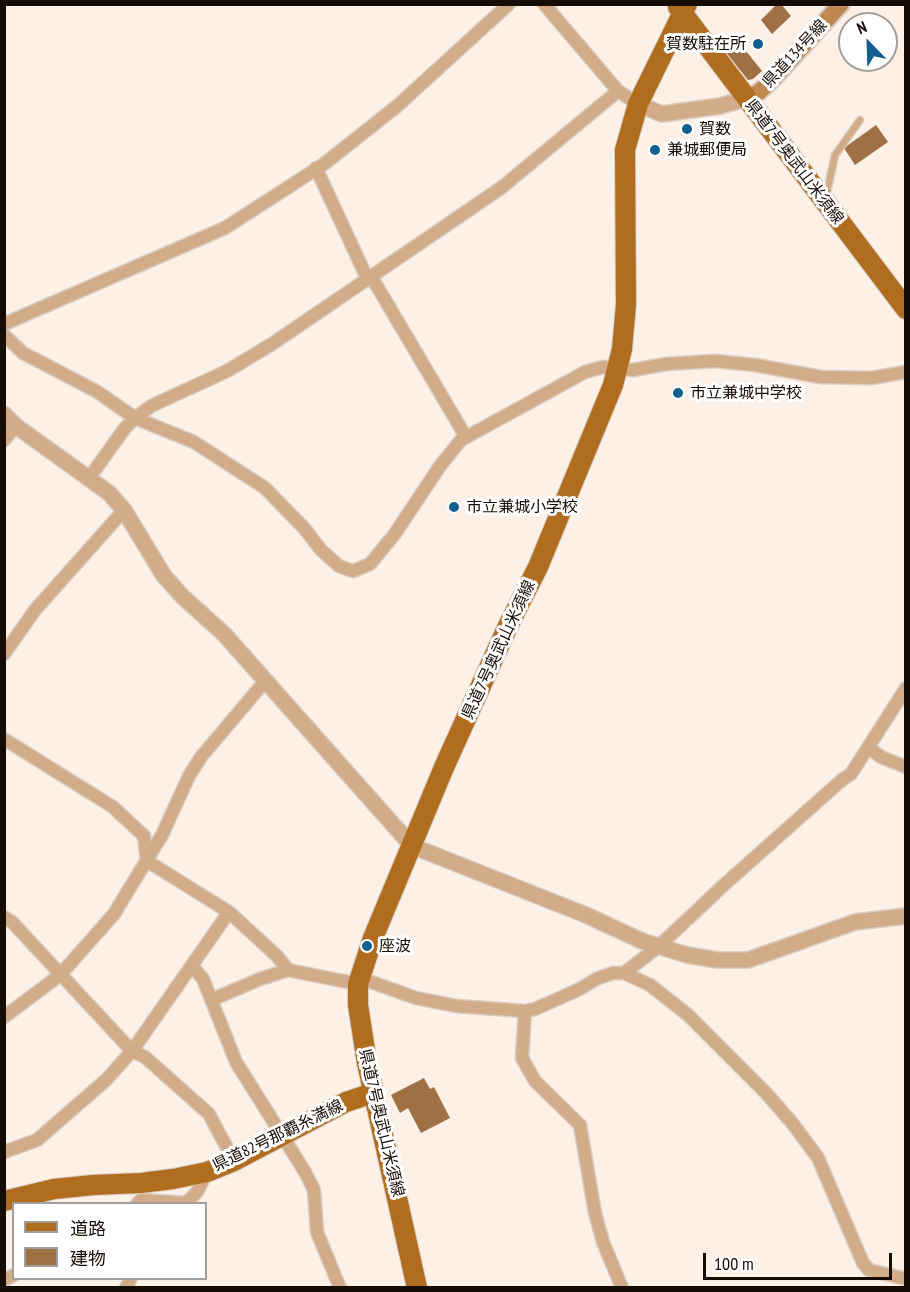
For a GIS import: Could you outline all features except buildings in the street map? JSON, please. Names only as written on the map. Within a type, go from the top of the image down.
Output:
[{"type":"main road","name":"県道134号線","points":[[746,99],[759,92],[774,78],[840,4]]},
{"type":"main road","name":"県道7号奥武山米須線","points":[[682,8],[746,99],[906,309]]},
{"type":"main road","name":"県道7号奥武山米須線","points":[[417,1287],[361,1032],[359,981],[373,938],[464,723],[561,514],[617,370],[622,349],[626,304],[625,150],[638,104],[682,8]]},
{"type":"main road","name":"県道82号那覇糸満線","points":[[4,1201],[54,1189],[93,1185],[140,1196],[173,1179],[207,1172],[234,1161],[346,1102],[373,1093]]},
{"type":"street","points":[[4,324],[225,228],[316,168],[396,107],[509,4]]},
{"type":"street","points":[[544,4],[618,91],[638,104],[662,114],[720,106],[746,99]]},
{"type":"street","points":[[89,478],[124,428],[151,406],[227,371],[254,355],[501,188],[618,91]]},
{"type":"street","points":[[316,168],[369,277],[466,437]]},
{"type":"street","points":[[4,335],[23,353],[96,391],[135,418],[194,442],[265,488],[304,528],[321,550],[339,566],[353,571],[370,564],[394,536],[440,466],[466,437],[585,372],[603,367],[633,370],[666,364],[715,361],[821,376],[871,378],[906,372]]},
{"type":"street","points":[[4,414],[16,426],[109,493],[124,510],[164,576],[183,597],[224,634],[412,846],[586,915],[658,947],[717,960],[748,960],[855,922],[906,916]]},
{"type":"street","points":[[4,440],[16,426]]},
{"type":"street","points":[[4,654],[35,610],[124,510]]},
{"type":"street","points":[[4,1017],[60,975],[114,914],[162,835],[189,776],[201,757],[266,680]]},
{"type":"street","points":[[624,973],[658,947],[725,884],[851,774],[906,688]]},
{"type":"street","points":[[4,739],[113,807],[144,836],[147,861]]},
{"type":"street","points":[[868,747],[881,758],[906,767]]},
{"type":"street","points":[[147,861],[229,912],[277,956],[288,970]]},
{"type":"street","points":[[4,1152],[37,1140],[106,1080],[132,1051],[229,912]]},
{"type":"street","points":[[4,917],[12,922],[132,1051],[145,1057],[209,1114],[234,1161]]},
{"type":"street","points":[[192,966],[203,979],[236,1062],[284,1136],[314,1190],[317,1232],[340,1287]]},
{"type":"street","points":[[212,1000],[260,979],[288,970],[359,981],[416,998],[456,1006],[525,1011],[535,1010],[580,989],[596,978],[613,973],[624,973],[650,985],[688,1015],[766,1093],[818,1158],[863,1263],[869,1270],[906,1279]]},
{"type":"street","points":[[525,1011],[522,1058],[535,1081],[580,1125],[595,1213],[603,1242],[622,1287]]},
{"type":"street","points":[[187,1202],[197,1192],[207,1172]]},
{"type":"street","points":[[140,1196],[179,1202]]},
{"type":"lane","points":[[825,203],[835,155],[860,120]]},
{"type":"place","name":"賀数駐在所","points":[[758,44]]},
{"type":"place","name":"賀数","points":[[687,129]]},
{"type":"place","name":"兼城郵便局","points":[[655,150]]},
{"type":"place","name":"市立兼城中学校","points":[[678,393]]},
{"type":"place","name":"市立兼城小学校","points":[[454,507]]},
{"type":"place","name":"座波","points":[[367,946]]}]
